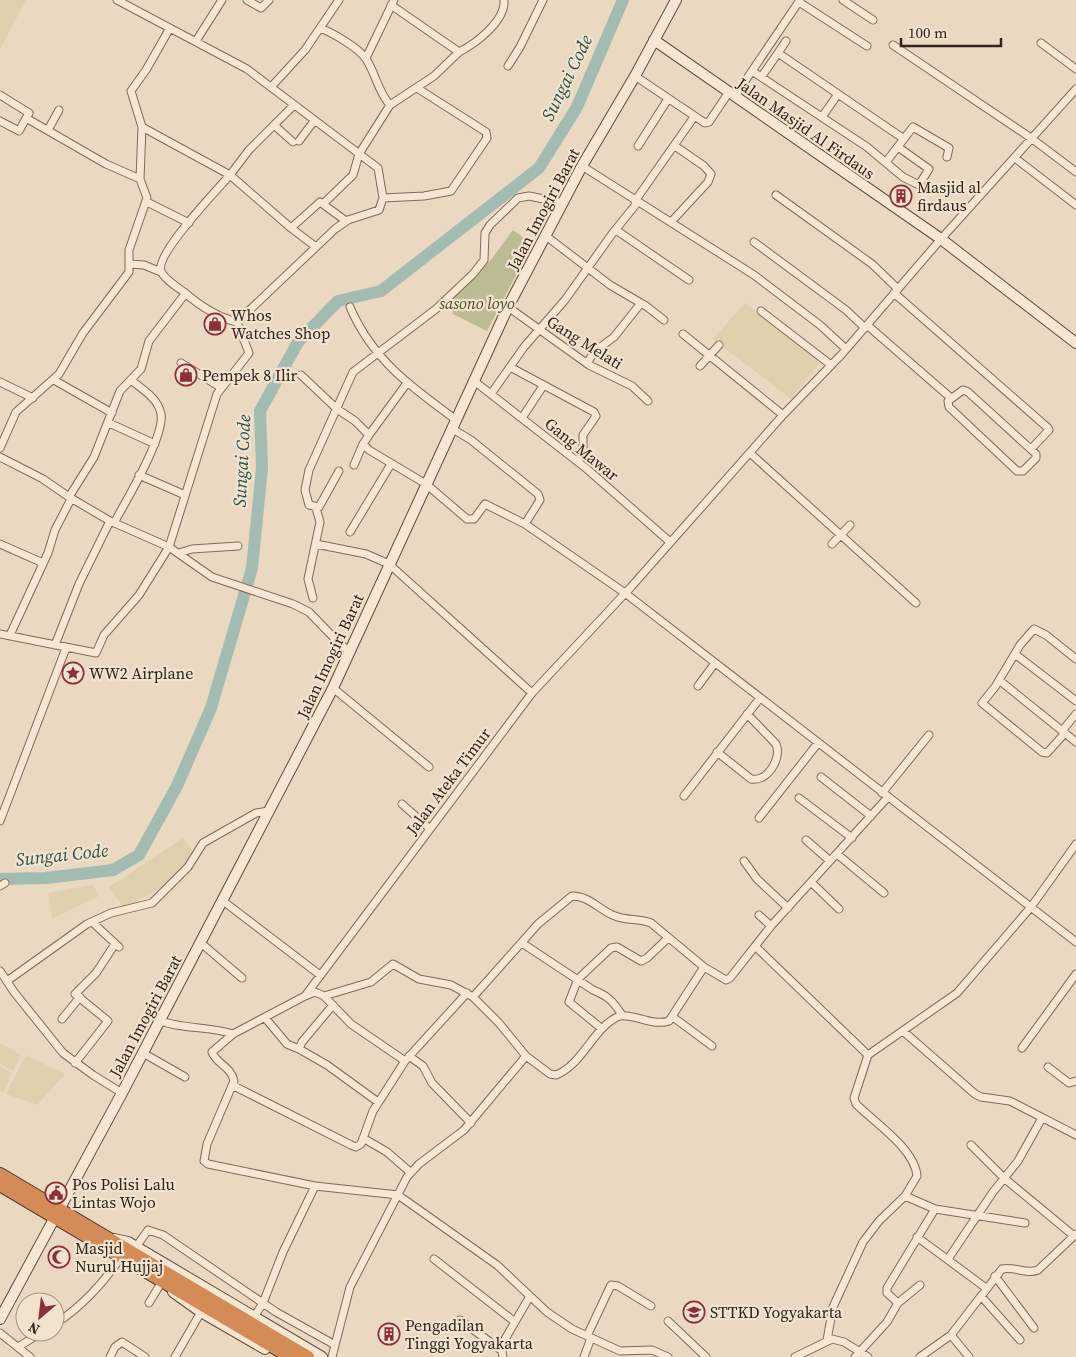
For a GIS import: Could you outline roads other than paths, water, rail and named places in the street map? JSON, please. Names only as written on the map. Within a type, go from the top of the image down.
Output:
[{"type":"highway","points":[[0,1182],[57,1214],[108,1238],[202,1304],[290,1357]]},
{"type":"highway","points":[[57,1214],[120,1258],[163,1283],[308,1357]]},
{"type":"main road","name":"Jalan Imogiri Barat","points":[[0,1320],[122,1093],[333,688],[508,307],[582,166],[635,76],[676,0]]},
{"type":"main road","name":"Jalan Masjid Al Firdaus","points":[[654,40],[941,239],[1076,343]]},
{"type":"main road","points":[[108,1238],[128,1242],[322,1357]]},
{"type":"main road","points":[[202,1304],[279,1357]]},
{"type":"street","points":[[117,0],[247,69],[272,86],[314,121],[378,168],[383,198],[382,207],[379,210],[346,221],[334,229],[237,322]]},
{"type":"street","points":[[196,41],[222,0]]},
{"type":"street","points":[[247,0],[261,8],[269,0]]},
{"type":"street","points":[[272,86],[304,50],[339,0]]},
{"type":"street","points":[[324,203],[353,174],[359,154],[390,105],[434,76],[459,52],[483,38],[503,8],[504,0]]},
{"type":"street","points":[[508,66],[520,47],[543,0]]},
{"type":"street","points":[[843,0],[873,20]]},
{"type":"street","points":[[635,76],[694,117],[708,122],[752,71],[800,1],[867,46]]},
{"type":"street","points":[[366,58],[393,2],[459,52]]},
{"type":"street","points":[[0,448],[11,419],[16,412],[54,380],[83,333],[127,277],[129,272],[129,250],[146,202],[146,191],[140,179],[142,128],[131,91],[146,70],[170,28]]},
{"type":"street","points":[[320,28],[332,33],[366,58],[380,90],[390,105]]},
{"type":"street","points":[[762,76],[786,41]]},
{"type":"street","points":[[1041,43],[1076,70]]},
{"type":"street","points":[[893,45],[1031,138],[1076,172]]},
{"type":"street","points":[[778,54],[904,139]]},
{"type":"street","points":[[752,71],[868,147],[912,184],[916,186],[921,184],[929,170],[898,147]]},
{"type":"street","points":[[383,198],[424,196],[450,191],[487,138],[486,132],[475,124],[417,88]]},
{"type":"street","name":"Jalan Ateka Timur","points":[[305,996],[532,693],[625,593],[783,415],[866,327],[941,239],[1076,89]]},
{"type":"street","points":[[822,117],[838,94]]},
{"type":"street","points":[[0,95],[28,110],[26,118],[18,131],[0,121]]},
{"type":"street","points":[[638,146],[668,99]]},
{"type":"street","points":[[161,272],[164,256],[189,223],[250,150],[294,105]]},
{"type":"street","points":[[48,130],[59,110]]},
{"type":"street","points":[[491,394],[538,330],[590,269],[694,117]]},
{"type":"street","points":[[26,118],[106,164],[140,179]]},
{"type":"street","points":[[274,125],[296,141],[314,121]]},
{"type":"street","points":[[886,162],[910,129],[914,127],[949,148],[946,157]]},
{"type":"street","points":[[142,128],[230,175],[316,247]]},
{"type":"street","points":[[672,221],[708,182],[711,174],[704,166],[675,146]]},
{"type":"street","points":[[1015,158],[1076,205]]},
{"type":"street","points":[[582,166],[636,202],[672,221],[754,275],[820,325],[846,349]]},
{"type":"street","points":[[776,195],[872,264],[896,291],[1048,428],[1049,430],[1031,449]]},
{"type":"street","points":[[313,598],[308,578],[320,522],[316,508],[308,502],[305,482],[353,372],[436,310],[481,265],[485,255],[483,239],[485,233],[490,224],[518,198],[529,196],[563,203]]},
{"type":"street","points":[[146,202],[189,223]]},
{"type":"street","points":[[291,228],[316,203],[324,203],[346,221]]},
{"type":"street","points":[[616,230],[689,280]]},
{"type":"street","points":[[546,236],[664,320]]},
{"type":"street","points":[[754,242],[846,310],[951,398]]},
{"type":"street","points":[[129,264],[144,265],[161,272],[185,294],[216,315],[237,322]]},
{"type":"street","points":[[10,635],[70,498],[94,457],[120,391],[141,369],[149,341],[185,294]]},
{"type":"street","points":[[587,363],[595,351],[614,337],[641,304]]},
{"type":"street","points":[[350,307],[359,329],[378,354],[407,383],[471,440],[538,494],[540,500],[525,524]]},
{"type":"street","name":"Gang Melati","points":[[508,307],[587,363],[632,386],[648,401]]},
{"type":"street","points":[[761,310],[831,365]]},
{"type":"street","points":[[0,634],[96,653],[104,635],[139,595],[169,547],[220,387],[249,353],[237,322]]},
{"type":"street","points":[[683,334],[783,415]]},
{"type":"street","points":[[700,366],[719,345]]},
{"type":"street","points":[[181,363],[220,387]]},
{"type":"street","points":[[510,367],[596,414],[583,435],[583,451],[578,462]]},
{"type":"street","points":[[301,375],[337,409],[355,421],[369,435]]},
{"type":"street","points":[[54,380],[112,413]]},
{"type":"street","points":[[55,645],[78,584],[139,475],[154,444],[161,420],[161,413],[152,397],[131,380]]},
{"type":"street","name":"Gang Mawar","points":[[474,381],[578,462],[670,542]]},
{"type":"street","points":[[0,382],[33,398]]},
{"type":"street","points":[[354,465],[363,444],[407,383]]},
{"type":"street","points":[[522,418],[543,386]]},
{"type":"street","points":[[966,390],[1031,449],[1036,458],[1023,471],[1017,471],[949,407],[948,401],[951,398],[966,390]]},
{"type":"street","points":[[109,423],[154,444]]},
{"type":"street","points":[[363,444],[391,464],[426,484],[468,519],[474,519],[486,504],[525,524],[625,593],[1076,942]]},
{"type":"street","points":[[750,453],[916,603]]},
{"type":"street","points":[[0,457],[44,479],[70,498],[112,522],[169,547],[212,578],[270,596],[309,612],[350,652]]},
{"type":"street","points":[[350,532],[391,464]]},
{"type":"street","points":[[316,508],[325,497],[338,471]]},
{"type":"street","points":[[139,475],[185,495]]},
{"type":"street","points":[[832,544],[850,525]]},
{"type":"street","points":[[0,544],[43,563]]},
{"type":"street","points":[[316,544],[366,554],[389,564],[532,693]]},
{"type":"street","points":[[179,554],[192,549],[238,546]]},
{"type":"street","points":[[1076,658],[1036,629],[1033,630],[982,703],[1042,752],[1047,753],[1076,714]]},
{"type":"street","points":[[0,821],[66,648]]},
{"type":"street","points":[[1015,654],[1076,701]]},
{"type":"street","points":[[698,686],[716,663]]},
{"type":"street","points":[[999,680],[1076,742]]},
{"type":"street","points":[[333,688],[429,767]]},
{"type":"street","points":[[684,796],[760,698]]},
{"type":"street","points":[[718,752],[751,779],[758,780],[766,776],[778,756],[778,749],[776,744],[747,714]]},
{"type":"street","points":[[232,1085],[351,1145],[359,1146],[378,1102],[407,1059],[522,943],[538,924],[572,896],[584,897],[614,916],[642,919],[651,923],[704,967],[726,980],[730,978],[771,926],[872,816],[929,735]]},
{"type":"street","points":[[759,818],[818,743]]},
{"type":"street","points":[[821,776],[872,816]]},
{"type":"street","points":[[799,798],[852,838]]},
{"type":"street","points":[[402,804],[429,828]]},
{"type":"street","points":[[6,981],[66,938],[92,922],[111,913],[152,903],[188,868],[202,843],[241,820],[256,813],[269,811]]},
{"type":"street","points":[[806,840],[830,861]]},
{"type":"street","points":[[826,1340],[833,1307],[863,1242],[879,1221],[905,1196],[916,1176],[914,1162],[889,1133],[856,1104],[854,1098],[868,1055],[957,993],[1030,907],[1076,844]]},
{"type":"street","points":[[837,854],[884,893]]},
{"type":"street","points":[[744,861],[757,880],[788,908]]},
{"type":"street","points":[[811,882],[839,909]]},
{"type":"street","points":[[223,901],[320,976]]},
{"type":"street","points":[[759,915],[771,926]]},
{"type":"street","points":[[75,1064],[108,1021],[75,994],[96,973],[117,946],[92,922]]},
{"type":"street","points":[[602,1028],[568,1002],[578,979],[611,948],[617,948],[641,961],[648,958],[667,938]]},
{"type":"street","points":[[200,943],[242,978]]},
{"type":"street","points":[[522,943],[609,997],[622,1015],[652,1023],[664,1023],[673,1016],[704,967]]},
{"type":"street","points":[[756,947],[808,995],[868,1055]]},
{"type":"street","points":[[324,996],[371,982],[393,964],[419,979],[450,985],[470,995],[499,1023],[526,1056],[550,1074],[556,1075],[568,1068],[602,1028],[622,1015]]},
{"type":"street","points":[[0,971],[63,1053],[75,1064],[122,1093]]},
{"type":"street","points":[[1022,1048],[1076,974]]},
{"type":"street","points":[[471,1123],[432,1083],[423,1066],[407,1059],[351,1024],[324,996],[315,992],[266,1019],[233,1034],[212,1052],[215,1058],[232,1073],[232,1085],[207,1144],[204,1161],[213,1165],[315,1186],[398,1195],[497,1265],[547,1312],[619,1354],[652,1350],[668,1357]]},
{"type":"street","points":[[62,1019],[80,997]]},
{"type":"street","points":[[299,1049],[302,1042],[333,1005]]},
{"type":"street","points":[[673,1016],[712,1046]]},
{"type":"street","points":[[266,1019],[287,1044],[327,1065],[378,1102]]},
{"type":"street","points":[[159,1020],[167,1025],[217,1029],[233,1034]]},
{"type":"street","points":[[903,1031],[975,1094],[981,1097],[1010,1101],[1076,1135]]},
{"type":"street","points":[[142,1053],[184,1077]]},
{"type":"street","points":[[332,1357],[350,1287],[410,1172],[471,1123],[526,1056]]},
{"type":"street","points":[[1048,1067],[1068,1083],[1076,1081]]},
{"type":"street","points":[[948,1259],[1023,1153],[1042,1118]]},
{"type":"street","points":[[364,1138],[387,1152],[410,1172]]},
{"type":"street","points":[[920,1357],[951,1335],[995,1276],[1006,1268],[1026,1272],[1038,1270],[1075,1235],[1004,1178],[972,1145]]},
{"type":"street","points":[[254,1317],[263,1303],[283,1252],[315,1186]]},
{"type":"street","points":[[905,1196],[935,1209],[1024,1223]]},
{"type":"street","points":[[898,1303],[887,1293],[887,1288],[935,1209]]},
{"type":"street","points":[[136,1247],[146,1231],[152,1230],[184,1249],[263,1303],[335,1345]]},
{"type":"street","points":[[917,1237],[986,1288]]},
{"type":"street","points":[[65,1316],[104,1280],[120,1258]]},
{"type":"street","points":[[434,1259],[515,1322]]},
{"type":"street","points":[[995,1276],[1034,1328]]},
{"type":"street","points":[[149,1303],[163,1283]]},
{"type":"street","points":[[584,1357],[589,1337],[611,1285],[618,1286],[651,1306]]},
{"type":"street","points":[[858,1355],[887,1322],[898,1303],[920,1285]]},
{"type":"street","points":[[460,1320],[502,1353],[515,1322],[530,1296]]},
{"type":"street","points":[[981,1296],[1020,1340]]},
{"type":"street","points":[[175,1357],[202,1304]]},
{"type":"street","points":[[668,1321],[706,1357]]},
{"type":"street","points":[[0,1333],[30,1357]]},
{"type":"street","points":[[951,1335],[969,1357]]},
{"type":"street","points":[[795,1357],[832,1338],[844,1342],[858,1355],[868,1357]]},
{"type":"street","points":[[18,1347],[26,1342]]},
{"type":"street","points":[[110,1357],[120,1343],[125,1343],[145,1357]]},
{"type":"waterway","name":"Sungai Code","points":[[0,879],[46,878],[113,870],[139,855],[177,786],[211,708],[252,568],[262,468],[260,411],[298,342],[338,301],[381,291],[539,168],[577,107],[623,0]]},
{"type":"place","name":"Masjid al firdaus","points":[[901,196]]},
{"type":"place","name":"Whos Watches Shop","points":[[215,324]]},
{"type":"place","name":"Pempek 8 Ilir","points":[[186,375]]},
{"type":"place","name":"WW2 Airplane","points":[[73,673]]},
{"type":"place","name":"Pos Polisi Lalu Lintas Wojo","points":[[56,1193]]},
{"type":"place","name":"Masjid Nurul Hujjaj","points":[[59,1257]]},
{"type":"place","name":"STTKD Yogyakarta","points":[[694,1312]]},
{"type":"place","name":"Pengadilan Tinggi Yogyakarta","points":[[389,1334]]},
{"type":"park label","name":"sasono loyo","points":[[477,303]]}]
